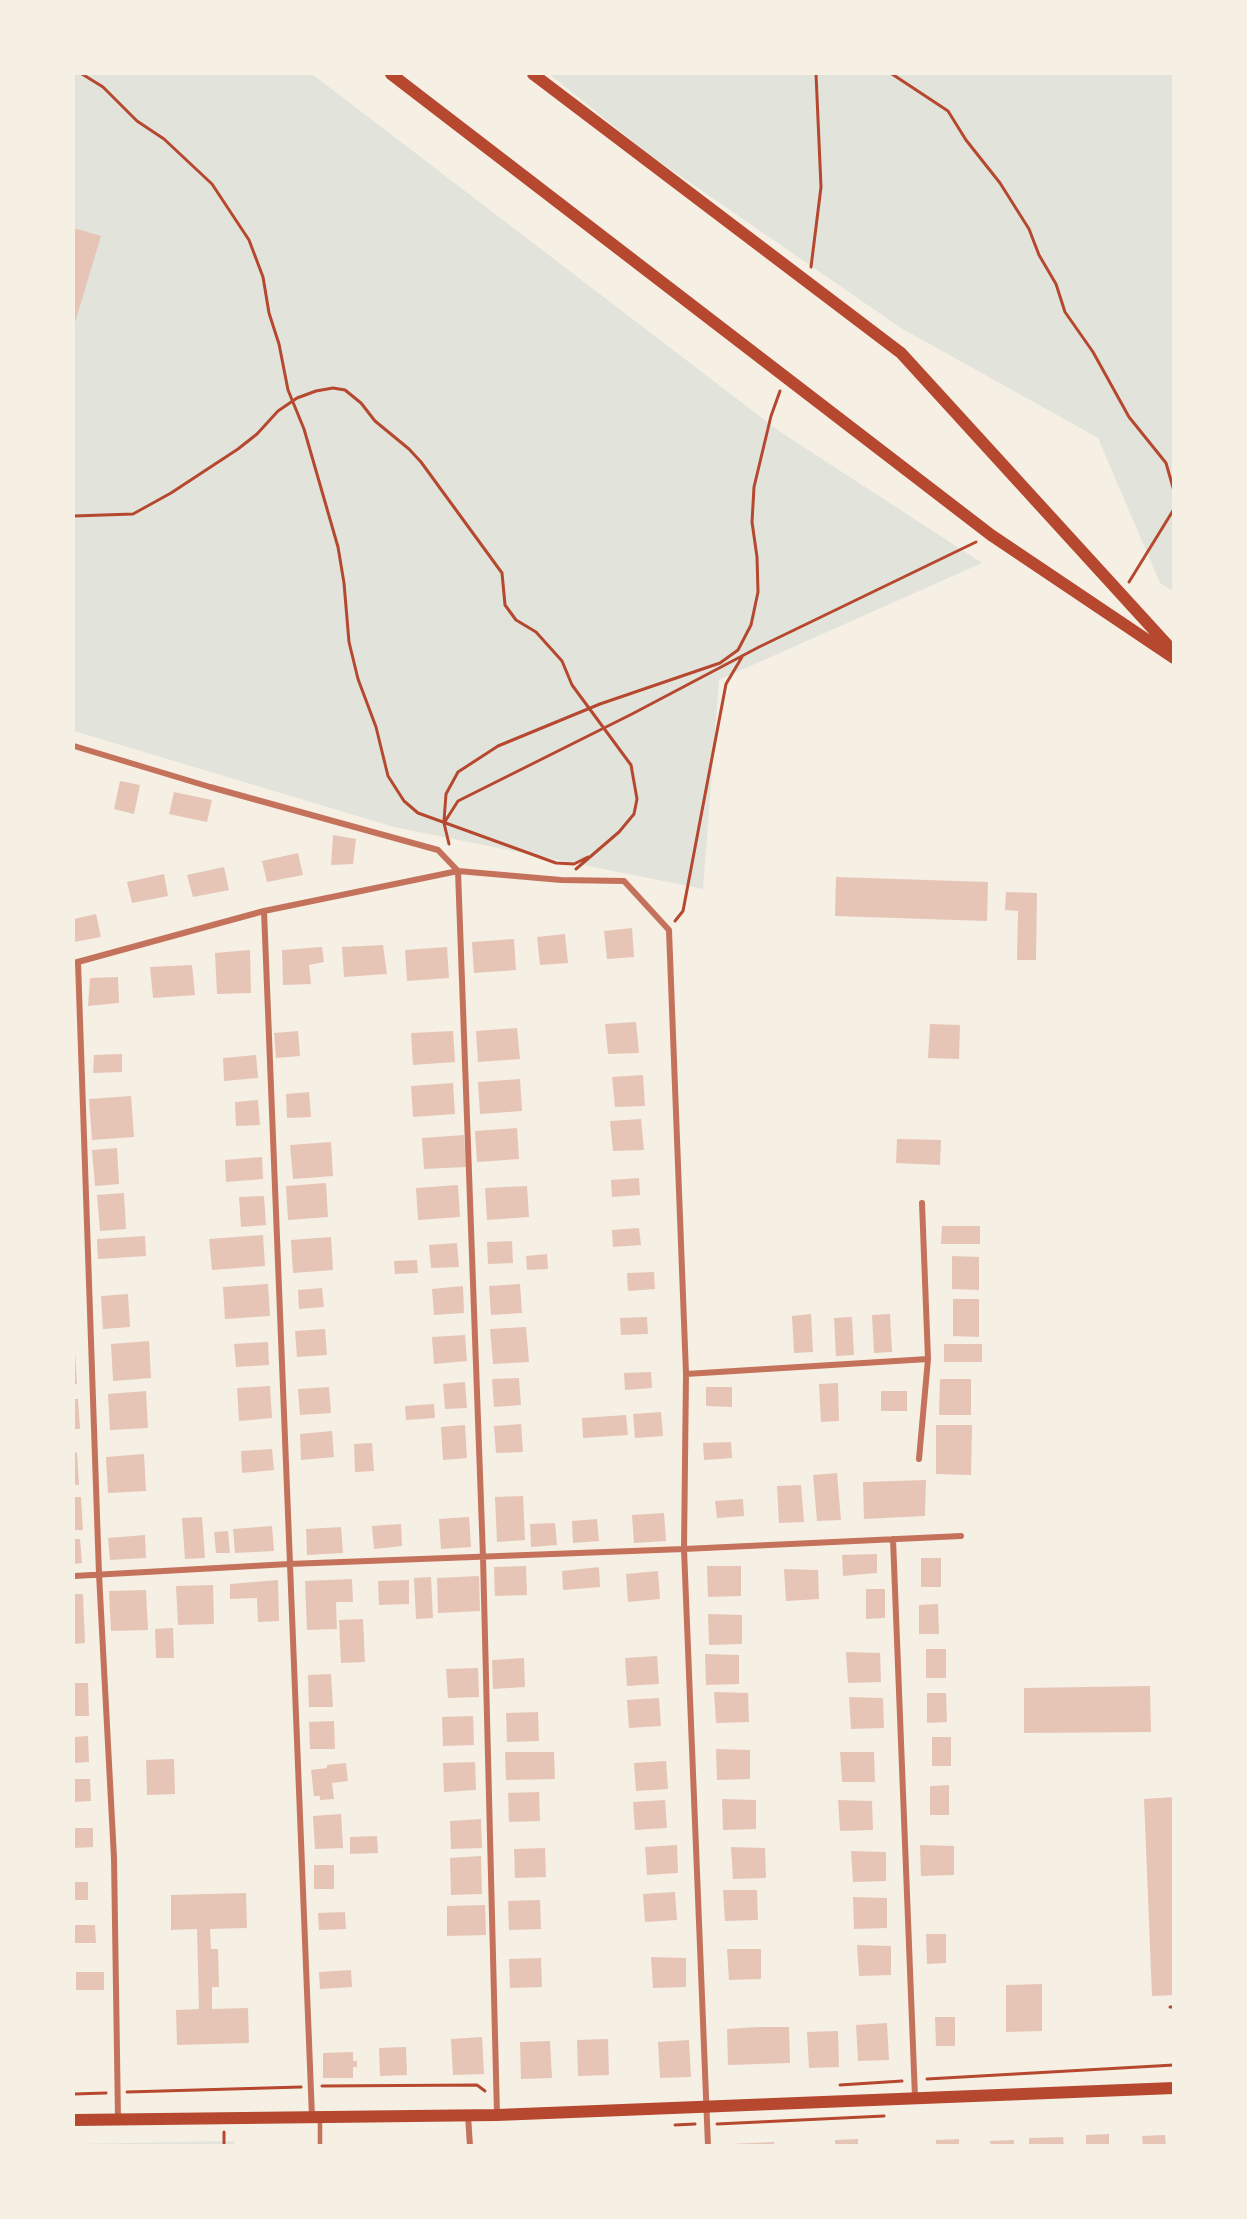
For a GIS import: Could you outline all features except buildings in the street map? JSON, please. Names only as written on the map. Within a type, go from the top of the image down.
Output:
[{"type":"main road","points":[[390,74],[991,535],[1173,658]]},
{"type":"main road","points":[[533,74],[901,353],[1173,652]]},
{"type":"main road","points":[[74,2120],[468,2116],[1173,2088]]},
{"type":"street","points":[[74,746],[438,850],[458,871],[483,1557],[497,2115]]},
{"type":"street","points":[[118,2119],[114,1858],[99,1574],[76,963],[264,911],[458,871],[561,880],[624,881],[669,930],[686,1374],[684,1549],[708,2145]]},
{"type":"street","points":[[264,911],[311,2086],[316,2117]]},
{"type":"street","points":[[919,1459],[928,1359],[922,1203]]},
{"type":"street","points":[[686,1374],[928,1359]]},
{"type":"street","points":[[74,1576],[289,1564],[961,1536]]},
{"type":"street","points":[[893,1539],[915,2097]]},
{"type":"street","points":[[468,2116],[470,2145]]},
{"type":"lane","points":[[316,2117],[320,2145]]},
{"type":"path","points":[[82,74],[103,87],[137,121],[164,140],[212,184],[249,240],[262,277],[269,314],[293,401],[304,429],[338,547],[350,642],[358,679],[376,727],[388,776],[404,801],[418,813],[556,863],[574,864],[588,857]]},
{"type":"path","points":[[809,284],[821,187],[816,74]]},
{"type":"path","points":[[892,74],[948,111],[966,140],[1000,183],[1029,229],[1039,255],[1056,284],[1065,312],[1093,352],[1129,417],[1166,463],[1173,491]]},
{"type":"path","points":[[458,871],[444,823],[446,794],[458,771],[498,746],[588,709],[720,663],[738,650],[751,625],[758,592],[757,557],[752,522],[754,487],[771,416],[786,378]]},
{"type":"path","points":[[74,516],[133,514],[171,493],[238,449],[257,434],[278,411],[293,401],[316,391],[333,388],[345,390],[361,403],[390,436],[409,449],[421,462],[502,573],[505,605],[516,620],[536,632],[554,649],[562,660],[572,685],[631,765],[637,799],[634,814],[619,832],[561,880]]},
{"type":"path","points":[[1121,594],[1173,509]]},
{"type":"path","points":[[444,823],[458,801],[603,729],[743,655],[991,535]]},
{"type":"path","points":[[669,930],[683,911],[726,684],[743,655]]},
{"type":"path","points":[[833,2085],[1173,2065]]},
{"type":"path","points":[[74,2094],[311,2086],[477,2085],[497,2098]]},
{"type":"path","points":[[224,2131],[225,2145]]},
{"type":"shaded area","points":[[74,74],[312,74],[779,431],[982,563],[719,680],[703,889],[394,827],[74,731]]},
{"type":"shaded area","points":[[549,74],[1173,74],[1173,591],[1160,583],[1098,438],[901,328],[650,155]]},
{"type":"shaded area","points":[[234,2141],[234,2145],[74,2146],[74,2144]]}]
